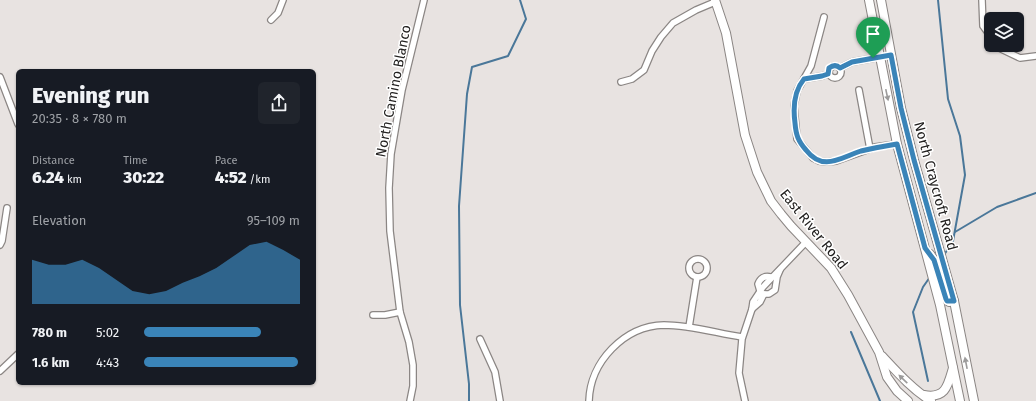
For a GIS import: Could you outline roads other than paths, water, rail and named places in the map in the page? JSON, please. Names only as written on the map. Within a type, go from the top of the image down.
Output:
[{"type":"main road","name":"North Craycroft Road","points":[[869,0],[897,144],[925,248],[932,263],[935,287],[960,401]]},
{"type":"main road","name":"North Craycroft Road","points":[[881,0],[903,116],[954,301],[974,401]]},
{"type":"main road","name":"East River Road","points":[[715,1],[726,33],[745,135],[757,172],[771,201],[791,226],[831,268],[848,295],[879,352],[887,377],[897,391],[908,401]]},
{"type":"main road","points":[[908,185],[914,186],[917,191],[922,210],[932,224]]},
{"type":"main road","points":[[932,263],[940,278],[946,299],[949,302],[954,301]]},
{"type":"main road","name":"East River Road","points":[[879,352],[902,378],[921,395],[931,401]]},
{"type":"main road","points":[[921,395],[938,395],[946,390],[953,366]]},
{"type":"street","points":[[272,20],[278,13],[283,0]]},
{"type":"street","name":"North Camino Blanco","points":[[410,401],[413,386],[413,365],[409,342],[400,312],[390,231],[389,188],[391,154],[402,90],[424,0]]},
{"type":"street","points":[[982,0],[984,27]]},
{"type":"street","points":[[621,82],[632,79],[644,70],[652,51],[673,23],[715,1]]},
{"type":"street","points":[[824,17],[811,66],[804,79],[799,84],[797,91],[794,106],[797,138],[813,158],[819,161],[827,162],[836,161],[870,149],[897,144]]},
{"type":"street","points":[[1007,52],[1020,58],[1036,56]]},
{"type":"street","points":[[828,74],[829,68],[833,66],[840,68],[852,62],[891,55]]},
{"type":"street","points":[[828,74],[831,78],[838,78],[841,73],[840,68]]},
{"type":"street","points":[[804,79],[828,74]]},
{"type":"street","points":[[0,77],[16,118]]},
{"type":"street","points":[[860,90],[870,149]]},
{"type":"street","points":[[0,245],[2,241],[6,208]]},
{"type":"street","points":[[745,401],[739,373],[742,337],[752,308],[760,302],[762,292],[758,284],[760,280],[765,277],[770,277],[780,270],[806,242]]},
{"type":"street","points":[[762,292],[769,294],[775,290],[780,270]]},
{"type":"street","points":[[690,327],[697,277]]},
{"type":"street","points":[[374,315],[385,315],[400,312]]},
{"type":"street","points":[[589,401],[591,386],[605,355],[615,345],[638,331],[662,325],[690,327],[742,337]]},
{"type":"street","points":[[480,339],[495,372],[500,401]]},
{"type":"street","points":[[0,371],[16,356]]},
{"type":"waterway","points":[[469,401],[469,384],[460,305],[459,206],[467,94],[472,67],[508,56],[526,19],[520,0]]},
{"type":"waterway","points":[[938,0],[948,99],[960,136],[965,175],[953,241],[944,255]]},
{"type":"waterway","points":[[955,232],[997,207],[1036,193]]},
{"type":"waterway","points":[[928,381],[913,312],[923,287],[930,277]]},
{"type":"waterway","points":[[851,332],[880,401]]}]
